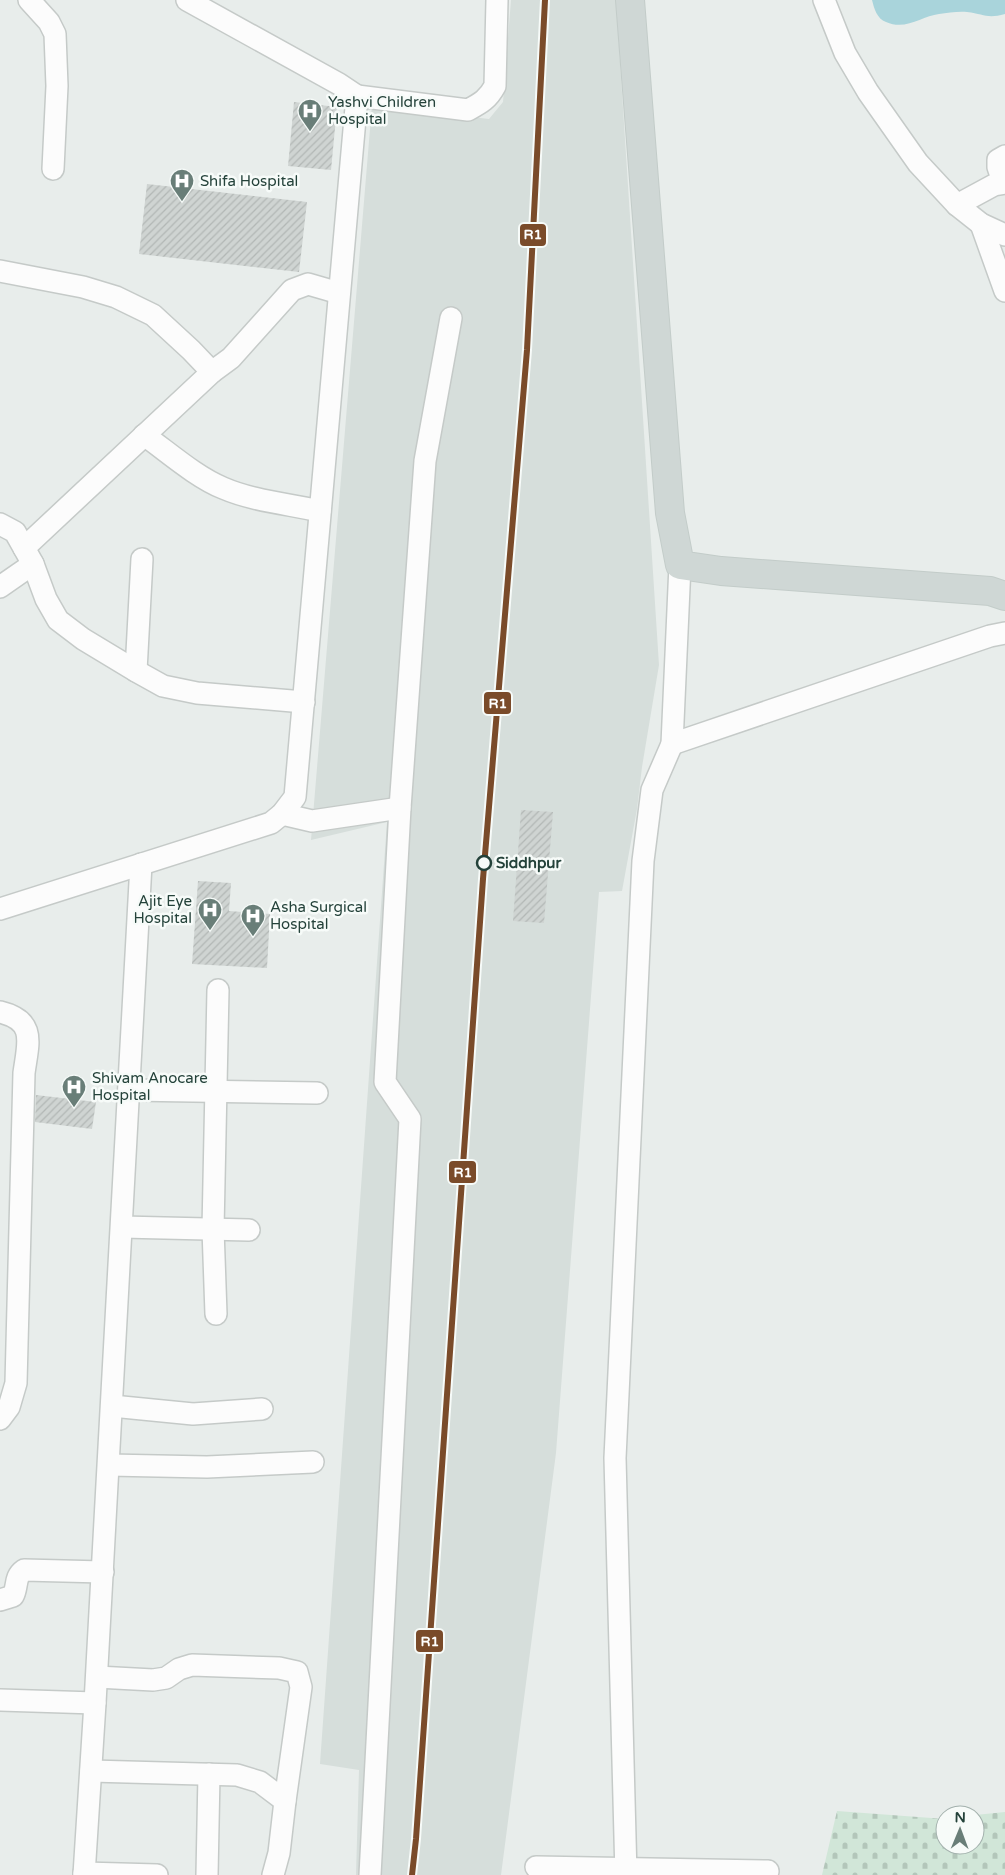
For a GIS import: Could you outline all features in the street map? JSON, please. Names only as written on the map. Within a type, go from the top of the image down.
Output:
[{"type":"main road","points":[[630,0],[670,513],[680,565],[721,571],[990,591],[1005,596]]},
{"type":"street","points":[[29,0],[49,22],[55,34],[57,86],[53,169]]},
{"type":"street","points":[[187,0],[339,84],[357,96],[468,110],[489,97],[495,86],[496,0]]},
{"type":"street","points":[[824,0],[845,53],[868,92],[918,163],[957,205],[981,224],[1005,235]]},
{"type":"street","points":[[0,909],[271,823],[282,814],[296,797],[357,96]]},
{"type":"street","points":[[957,205],[994,185],[1004,182],[998,167],[998,160],[1005,156]]},
{"type":"street","points":[[981,224],[1005,291]]},
{"type":"street","points":[[0,271],[83,287],[116,297],[153,315],[212,372]]},
{"type":"street","points":[[0,587],[144,435],[212,372],[231,358],[292,290],[308,284],[339,292]]},
{"type":"street","points":[[370,1875],[410,1119],[385,1082],[400,808],[425,461],[451,318]]},
{"type":"street","points":[[144,435],[222,488],[240,494],[320,510]]},
{"type":"street","points":[[0,524],[15,532],[28,556],[46,599],[58,620],[84,639],[136,671],[163,686],[197,693],[304,702]]},
{"type":"street","points":[[136,671],[142,559]]},
{"type":"street","points":[[626,1872],[615,1458],[643,861],[652,790],[672,744],[680,565]]},
{"type":"street","points":[[672,744],[990,636],[1005,633]]},
{"type":"street","points":[[282,814],[312,821],[400,808]]},
{"type":"street","points":[[141,864],[109,1465],[84,1874],[157,1875]]},
{"type":"street","points":[[216,1314],[213,1229],[218,990]]},
{"type":"street","points":[[0,1012],[15,1016],[25,1027],[28,1039],[24,1072],[16,1383],[9,1407],[0,1419]]},
{"type":"street","points":[[130,1090],[317,1093]]},
{"type":"street","points":[[122,1227],[249,1230]]},
{"type":"street","points":[[112,1406],[193,1414],[262,1409]]},
{"type":"street","points":[[109,1465],[207,1467],[314,1462]]},
{"type":"street","points":[[0,1600],[13,1596],[17,1577],[24,1570],[102,1572]]},
{"type":"street","points":[[97,1677],[153,1680],[166,1678],[179,1669],[192,1665],[279,1668],[297,1672],[301,1687],[279,1854],[273,1875]]},
{"type":"street","points":[[0,1700],[95,1703]]},
{"type":"street","points":[[91,1771],[237,1776],[260,1782],[285,1801]]},
{"type":"street","points":[[207,1875],[209,1774]]},
{"type":"street","points":[[536,1867],[626,1872],[768,1871]]},
{"type":"shaded area","points":[[511,0],[616,0],[659,665],[637,809],[622,891],[599,892],[556,1453],[501,1875],[356,1875],[359,1770],[320,1764],[387,822],[311,840],[372,105],[489,119],[503,102]]},
{"type":"green space","points":[[837,1811],[935,1818],[935,1855],[985,1855],[985,1814],[1005,1812],[1005,1875],[822,1875]]},
{"type":"water","points":[[872,0],[1005,0],[1005,14],[990,16],[967,12],[953,12],[933,15],[900,25],[883,21],[878,16]]},
{"type":"building","points":[[294,102],[337,107],[331,170],[288,166]]},
{"type":"building","points":[[147,184],[307,202],[299,272],[139,254]]},
{"type":"building","points":[[521,810],[553,812],[544,923],[513,921]]},
{"type":"building","points":[[198,881],[231,883],[229,911],[270,914],[267,968],[192,964]]},
{"type":"building","points":[[36,1095],[96,1102],[92,1129],[35,1122]]},
{"type":"transit line","name":"R1","points":[[412,1875],[483,879],[527,350],[545,0]]},
{"type":"place","name":"Yashvi Children Hospital","points":[[310,132]]},
{"type":"place","name":"Shifa Hospital","points":[[182,202]]},
{"type":"place","name":"Siddhpur","points":[[484,863]]},
{"type":"place","name":"Ajit Eye Hospital","points":[[210,931]]},
{"type":"place","name":"Asha Surgical Hospital","points":[[253,937]]},
{"type":"place","name":"Shivam Anocare Hospital","points":[[74,1108]]}]
